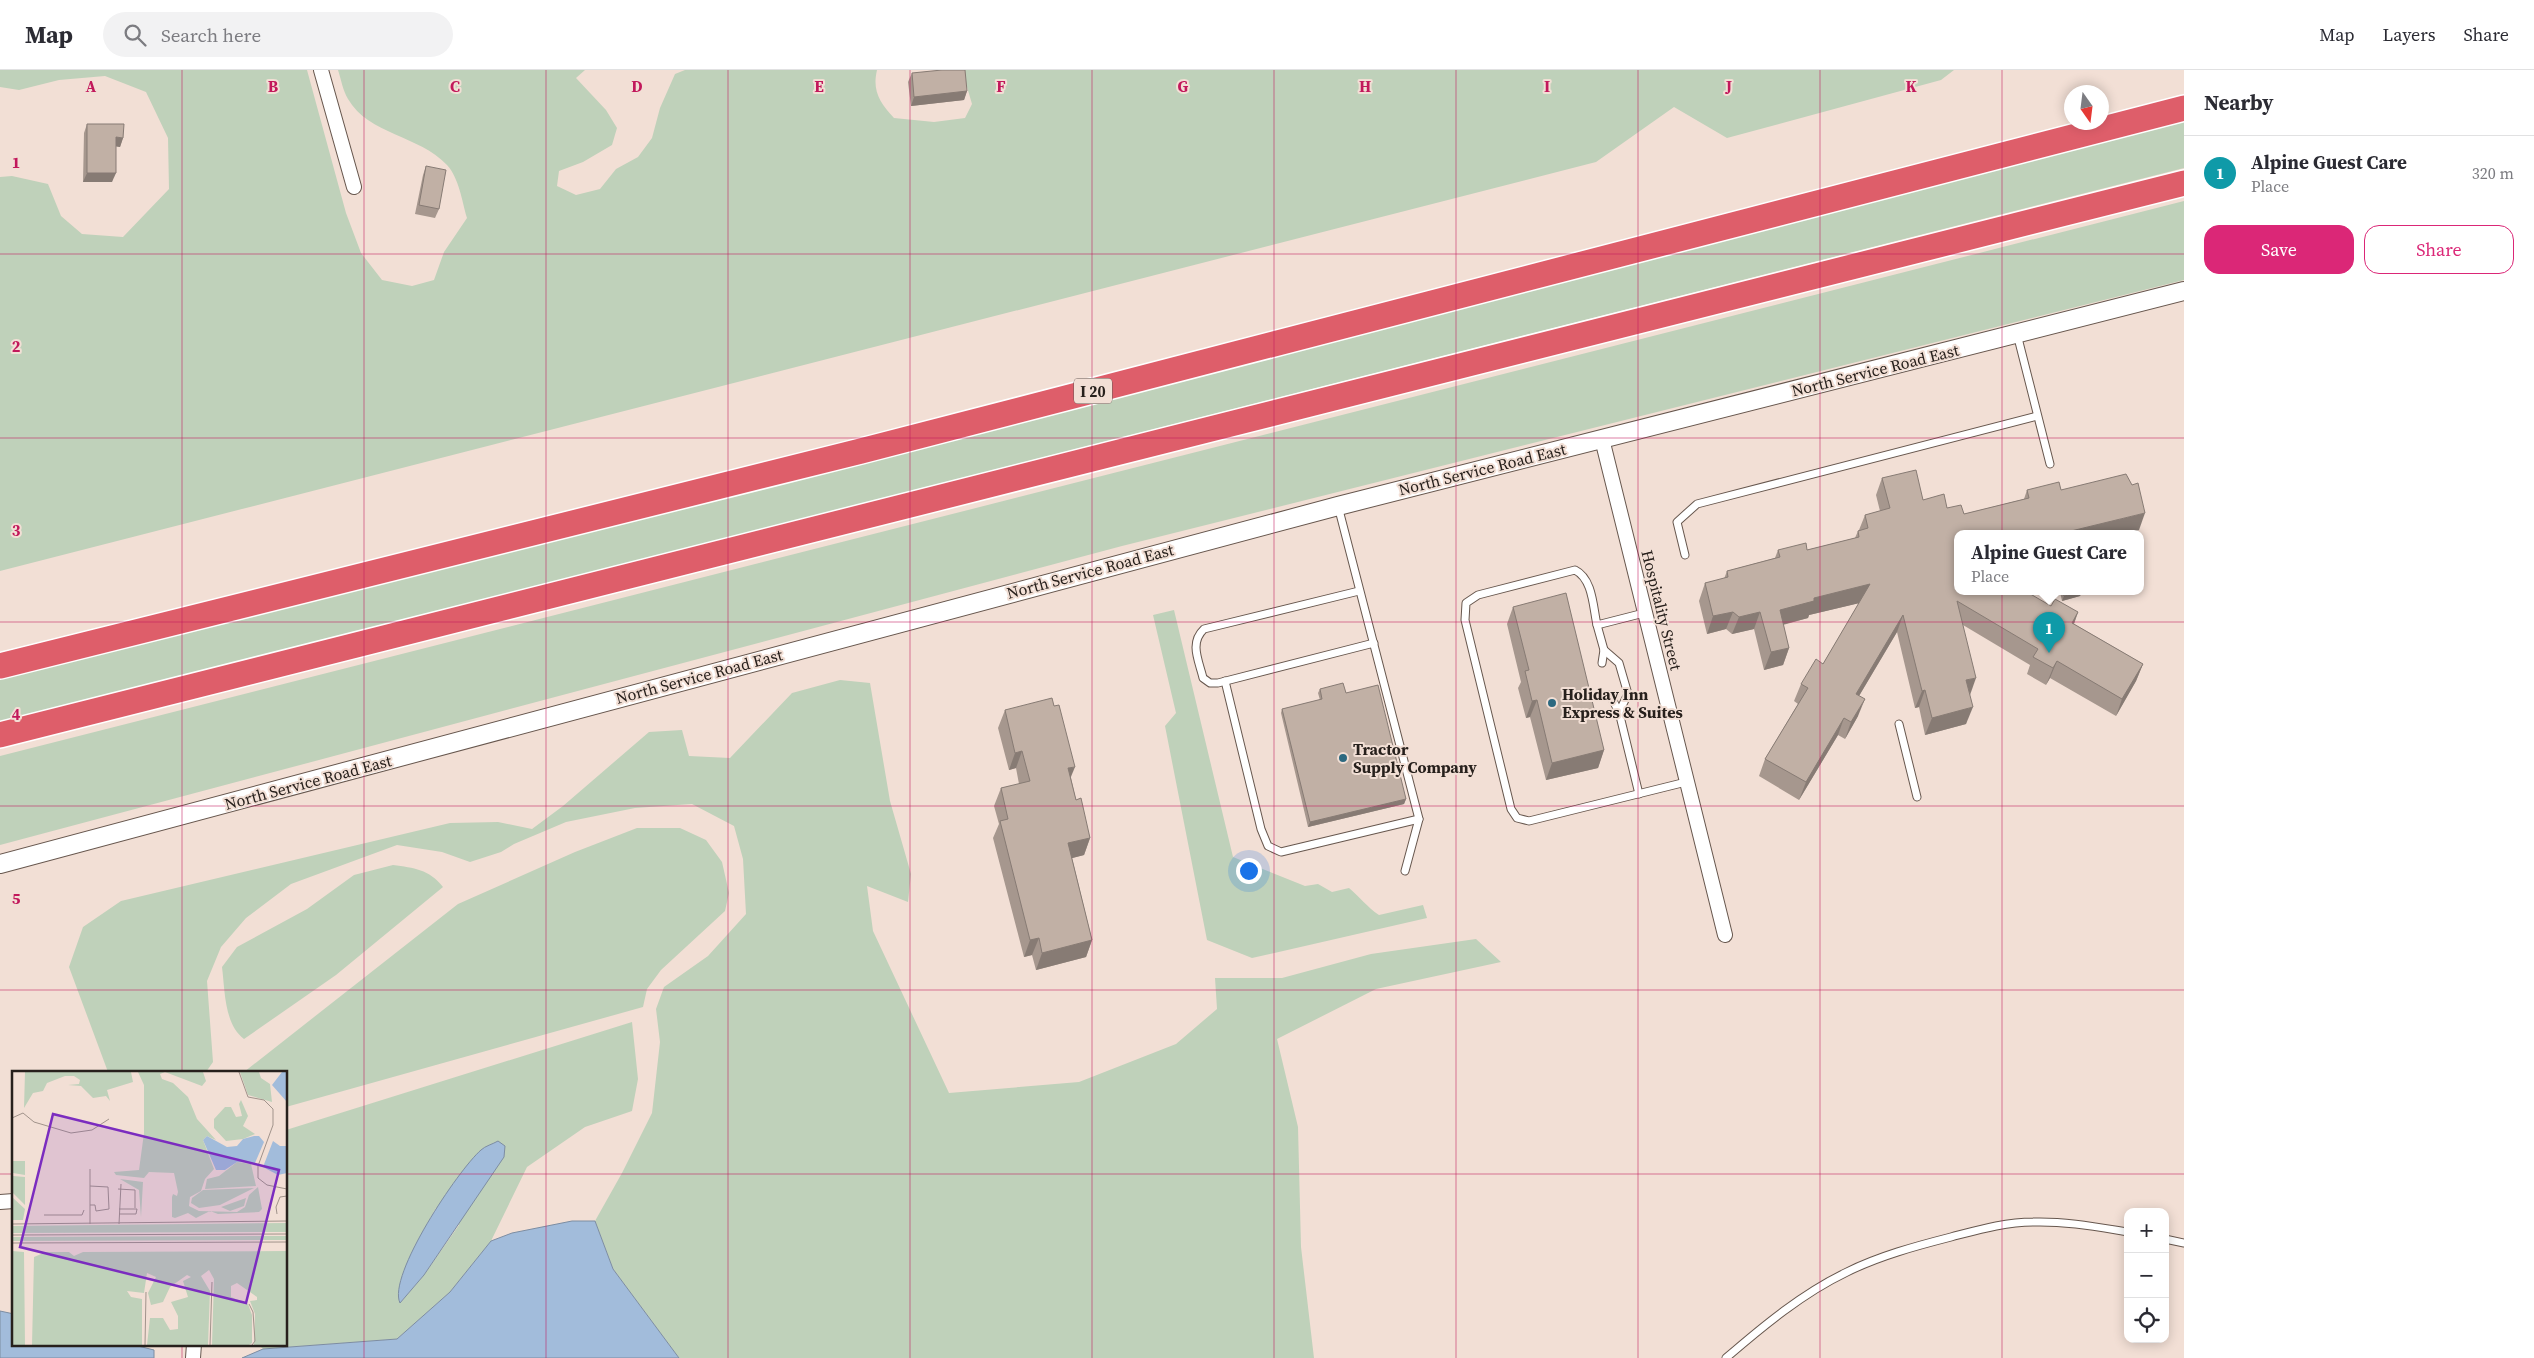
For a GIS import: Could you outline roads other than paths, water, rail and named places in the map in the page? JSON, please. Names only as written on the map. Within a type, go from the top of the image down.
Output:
[{"type":"highway","name":"I 20","points":[[0,666],[852,454],[2184,108]]},
{"type":"highway","points":[[0,735],[2184,183]]},
{"type":"street","points":[[321,70],[354,187]]},
{"type":"street","name":"North Service Road East","points":[[0,864],[1338,506],[2184,291]]},
{"type":"street","name":"Hospitality Street","points":[[1602,439],[1725,935]]},
{"type":"lane","points":[[2016,334],[2050,464]]},
{"type":"lane","points":[[1685,555],[1677,522],[1697,504],[2037,416]]},
{"type":"lane","points":[[1338,506],[1419,819],[1405,871]]},
{"type":"lane","points":[[1602,663],[1604,650],[1587,581],[1582,574],[1575,570],[1478,595],[1466,604],[1465,620],[1510,809],[1517,818],[1529,821],[1686,782]]},
{"type":"lane","points":[[1359,591],[1204,629],[1197,635],[1194,643],[1203,678],[1210,682],[1226,681],[1374,643]]},
{"type":"lane","points":[[1598,625],[1644,613]]},
{"type":"lane","points":[[1604,650],[1620,663],[1628,694],[1619,712]]},
{"type":"lane","points":[[1226,681],[1261,829],[1268,846],[1281,852],[1419,819]]},
{"type":"lane","points":[[1610,694],[1619,712],[1639,794]]},
{"type":"lane","points":[[1899,724],[1917,797]]},
{"type":"lane","points":[[1726,1358],[1798,1301],[1824,1284],[1847,1271],[1890,1255],[1980,1229],[2025,1222],[2074,1224],[2124,1231]]},
{"type":"lane","points":[[2169,1240],[2184,1243]]},
{"type":"water","points":[[498,1141],[505,1146],[504,1157],[424,1275],[400,1303],[399,1289],[404,1271],[427,1224],[470,1161],[483,1149]]},
{"type":"water","points":[[572,1221],[595,1221],[613,1269],[679,1358],[242,1358],[263,1349],[397,1339],[450,1292],[491,1241],[512,1233]]},
{"type":"water","points":[[0,1311],[12,1314],[12,1346],[138,1346],[154,1350],[154,1358],[0,1358]]},
{"type":"place","name":"Alpine Guest Care","points":[[2049,653]]},
{"type":"place","name":"Holiday Inn Express & Suites","points":[[1552,703]]},
{"type":"place","name":"Tractor Supply Company","points":[[1343,758]]}]
